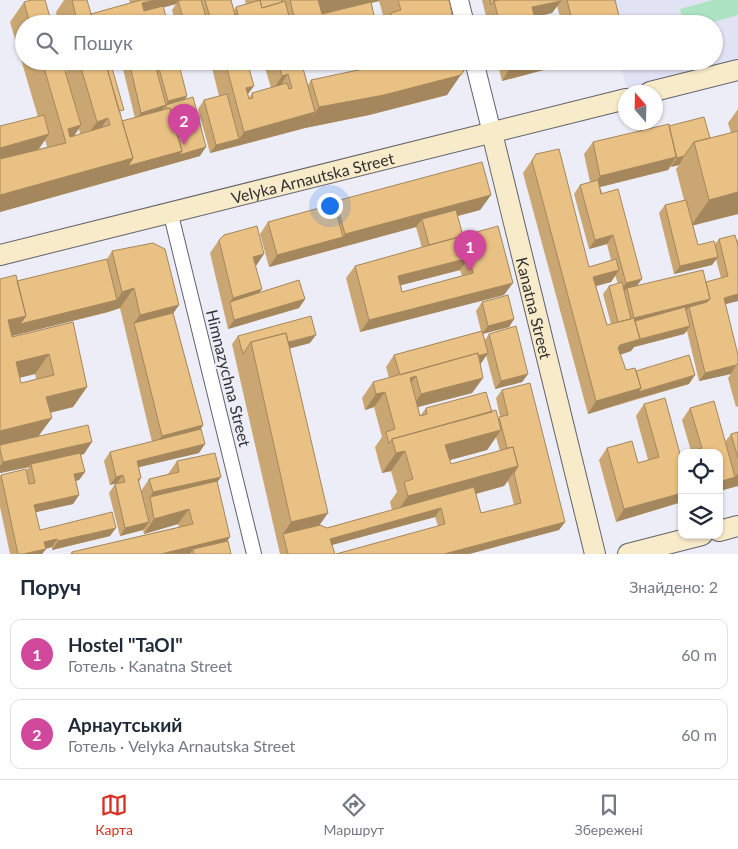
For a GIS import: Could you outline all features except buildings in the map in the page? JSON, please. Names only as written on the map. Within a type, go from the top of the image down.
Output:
[{"type":"main road","points":[[663,89],[738,70]]},
{"type":"main road","name":"Velyka Arnautska Street","points":[[0,255],[170,211],[618,101]]},
{"type":"main road","name":"Kanatna Street","points":[[492,133],[595,554]]},
{"type":"main road","points":[[723,530],[738,526]]},
{"type":"main road","points":[[628,554],[686,539]]},
{"type":"street","points":[[459,0],[463,15]]},
{"type":"street","name":"Kanatna Street","points":[[476,70],[492,133]]},
{"type":"street","name":"Himnazychna Street","points":[[170,211],[254,554]]},
{"type":"shaded area","points":[[603,0],[738,0],[738,65],[723,69],[723,15],[607,15]]},
{"type":"shaded area","points":[[622,70],[719,70],[662,85],[626,85]]},
{"type":"green space","points":[[713,0],[738,0],[738,15],[723,19],[723,15],[681,15],[680,9]]},
{"type":"place","name":"Арнаутський","points":[[184,145]]},
{"type":"place","name":"Hostel \"TaOI\"","points":[[470,271]]}]
